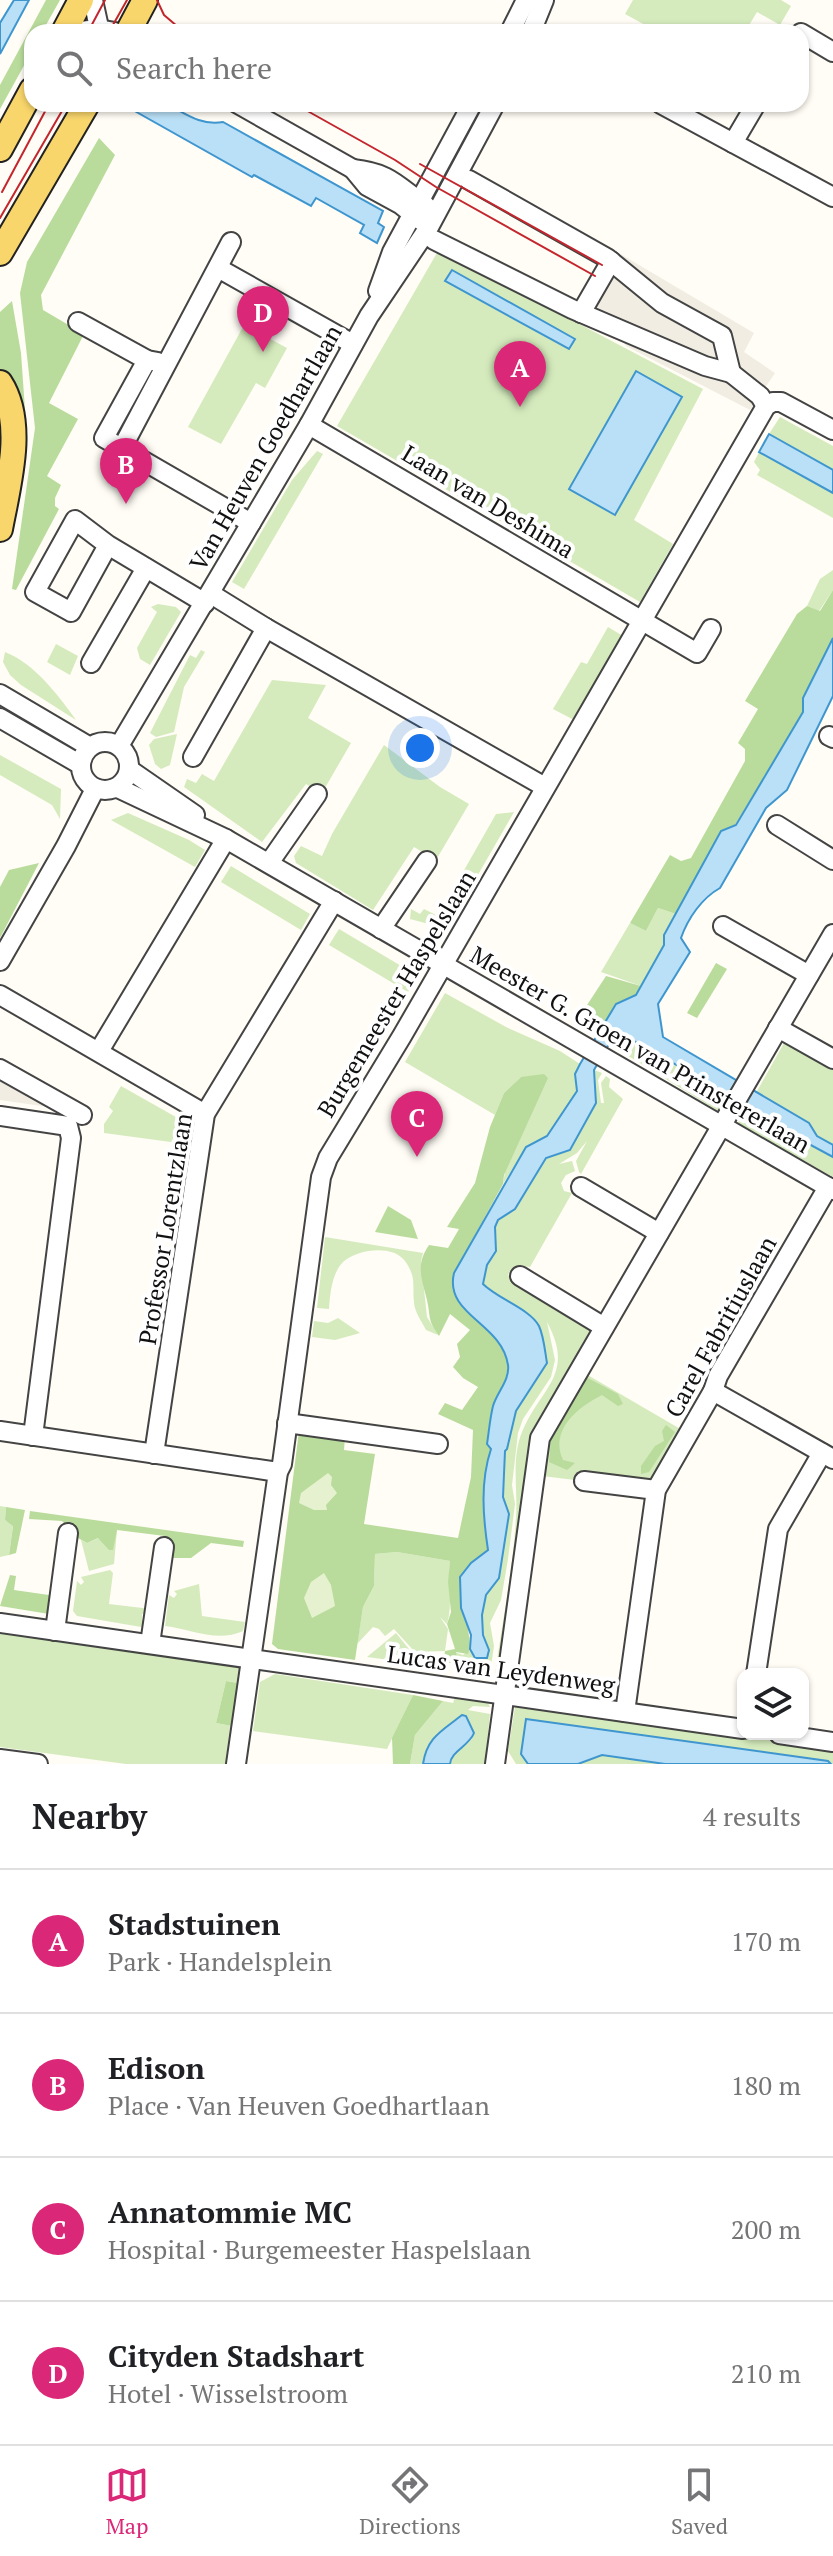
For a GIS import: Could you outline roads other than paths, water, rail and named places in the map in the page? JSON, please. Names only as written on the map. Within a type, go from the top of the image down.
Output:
[{"type":"main road","points":[[68,24],[81,0]]},
{"type":"main road","points":[[132,24],[145,0]]},
{"type":"main road","points":[[0,149],[24,105]]},
{"type":"main road","points":[[0,253],[82,112]]},
{"type":"main road","points":[[0,383],[9,401],[6,409],[13,442],[0,529]]},
{"type":"street","points":[[93,0],[102,24]]},
{"type":"street","points":[[524,24],[526,0]]},
{"type":"street","points":[[527,24],[544,0]]},
{"type":"street","points":[[809,38],[833,52]]},
{"type":"street","points":[[252,112],[353,169],[376,171],[405,189],[433,227],[581,313],[705,366],[731,373],[770,404],[781,402],[833,430]]},
{"type":"street","name":"Van Heuven Goedhartlaan","points":[[369,316],[392,252],[468,112]]},
{"type":"street","name":"Van Heuven Goedhartlaan","points":[[119,746],[309,425],[369,316],[433,227],[491,112]]},
{"type":"street","points":[[676,112],[833,197]]},
{"type":"street","points":[[733,143],[751,112]]},
{"type":"street","points":[[469,180],[662,303],[722,336],[731,373]]},
{"type":"street","points":[[122,448],[231,242]]},
{"type":"street","points":[[218,268],[353,344]]},
{"type":"street","points":[[581,313],[606,268]]},
{"type":"street","points":[[78,322],[147,360],[167,364]]},
{"type":"street","points":[[147,360],[104,438],[251,523]]},
{"type":"street","name":"Burgemeester Haspelslaan","points":[[236,1764],[278,1472],[282,1464],[321,1177],[328,1158],[770,404]]},
{"type":"street","name":"Laan van Deshima","points":[[309,425],[697,653],[711,629]]},
{"type":"street","name":"Van Heuven Goedhartlaan","points":[[108,545],[71,612],[35,592],[75,520],[146,568],[208,598]]},
{"type":"street","points":[[91,663],[146,568]]},
{"type":"street","points":[[208,598],[545,787]]},
{"type":"street","points":[[193,757],[266,628]]},
{"type":"street","points":[[0,694],[90,747]]},
{"type":"street","points":[[0,718],[81,765]]},
{"type":"street","points":[[104,742],[119,746],[126,754],[130,770],[126,780],[110,791],[95,789],[86,781],[81,765],[84,755],[90,747],[104,742]]},
{"type":"street","name":"Meester G. Groen van Prinstererlaan","points":[[130,770],[226,839]]},
{"type":"street","name":"Meester G. Groen van Prinstererlaan","points":[[118,788],[226,839],[585,1048],[726,1118],[831,1188]]},
{"type":"street","points":[[0,961],[95,789]]},
{"type":"street","points":[[269,863],[317,794]]},
{"type":"street","points":[[777,825],[833,860]]},
{"type":"street","points":[[99,1051],[226,839]]},
{"type":"street","points":[[381,929],[427,861]]},
{"type":"street","name":"Professor Lorentzlaan","points":[[154,1454],[205,1114],[334,901]]},
{"type":"street","points":[[723,926],[809,975]]},
{"type":"street","points":[[495,1764],[540,1438],[833,934]]},
{"type":"street","points":[[0,995],[205,1114]]},
{"type":"street","points":[[778,1028],[833,1059]]},
{"type":"street","points":[[0,1069],[82,1115]]},
{"type":"street","points":[[0,1116],[68,1126],[71,1138],[33,1436]]},
{"type":"street","points":[[581,1187],[659,1233]]},
{"type":"street","name":"Carel Fabritiuslaan","points":[[625,1712],[656,1490],[713,1391],[718,1376],[831,1188]]},
{"type":"street","points":[[520,1276],[604,1327]]},
{"type":"street","points":[[713,1391],[828,1456],[778,1529],[757,1668]]},
{"type":"street","points":[[287,1423],[438,1444]]},
{"type":"street","points":[[0,1431],[278,1472]]},
{"type":"street","points":[[584,1481],[656,1490]]},
{"type":"street","points":[[55,1631],[68,1533]]},
{"type":"street","points":[[150,1644],[164,1547]]},
{"type":"street","name":"Lucas van Leydenweg","points":[[0,1623],[737,1728]]},
{"type":"street","points":[[809,1738],[833,1742]]},
{"type":"street","points":[[5,1761],[38,1764]]},
{"type":"water","points":[[14,0],[29,0],[0,54],[0,23]]},
{"type":"water","points":[[136,112],[182,112],[201,121],[223,122],[383,211],[378,223],[384,227],[377,243],[360,233],[364,225],[316,198],[311,206],[254,175],[252,177]]},
{"type":"water","points":[[452,270],[575,339],[569,349],[445,281]]},
{"type":"water","points":[[636,371],[682,397],[615,515],[569,489]]},
{"type":"water","points":[[769,434],[833,470],[833,493],[759,452]]},
{"type":"water","points":[[833,638],[833,696],[787,790],[766,808],[720,888],[696,909],[688,923],[681,938],[690,952],[658,1004],[663,1037],[809,1123],[817,1136],[833,1145],[833,1157],[636,1042],[627,1040],[609,1044],[594,1070],[596,1103],[570,1150],[546,1158],[515,1209],[498,1220],[495,1227],[496,1251],[487,1265],[483,1284],[535,1320],[542,1335],[547,1363],[516,1411],[505,1451],[503,1497],[509,1514],[499,1578],[486,1595],[482,1615],[483,1635],[489,1650],[487,1658],[475,1658],[461,1608],[460,1577],[471,1563],[488,1550],[484,1500],[485,1474],[491,1449],[487,1444],[493,1406],[507,1376],[508,1365],[496,1339],[457,1299],[453,1287],[454,1273],[526,1147],[547,1136],[577,1091],[575,1074],[616,1004],[636,995],[664,945],[664,935],[721,831],[736,825],[803,712],[803,698]]},
{"type":"water","points":[[462,1715],[466,1716],[474,1733],[472,1738],[453,1756],[450,1764],[423,1764],[432,1741]]},
{"type":"water","points":[[526,1719],[828,1761],[831,1764],[665,1764],[602,1755],[578,1764],[528,1764],[521,1754]]},
{"type":"tram line","points":[[92,24],[105,0]]},
{"type":"tram line","points":[[114,24],[127,0]]},
{"type":"tram line","points":[[157,0],[164,15],[175,24]]},
{"type":"tram line","points":[[2,192],[45,112]]},
{"type":"tram line","points":[[0,218],[61,112]]},
{"type":"tram line","points":[[309,112],[595,276]]},
{"type":"tram line","points":[[420,164],[602,265]]},
{"type":"place","name":"Cityden Stadshart","points":[[263,352]]},
{"type":"place","name":"Stadstuinen","points":[[520,407]]},
{"type":"place","name":"Edison","points":[[126,504]]},
{"type":"place","name":"Annatommie MC","points":[[417,1157]]}]
